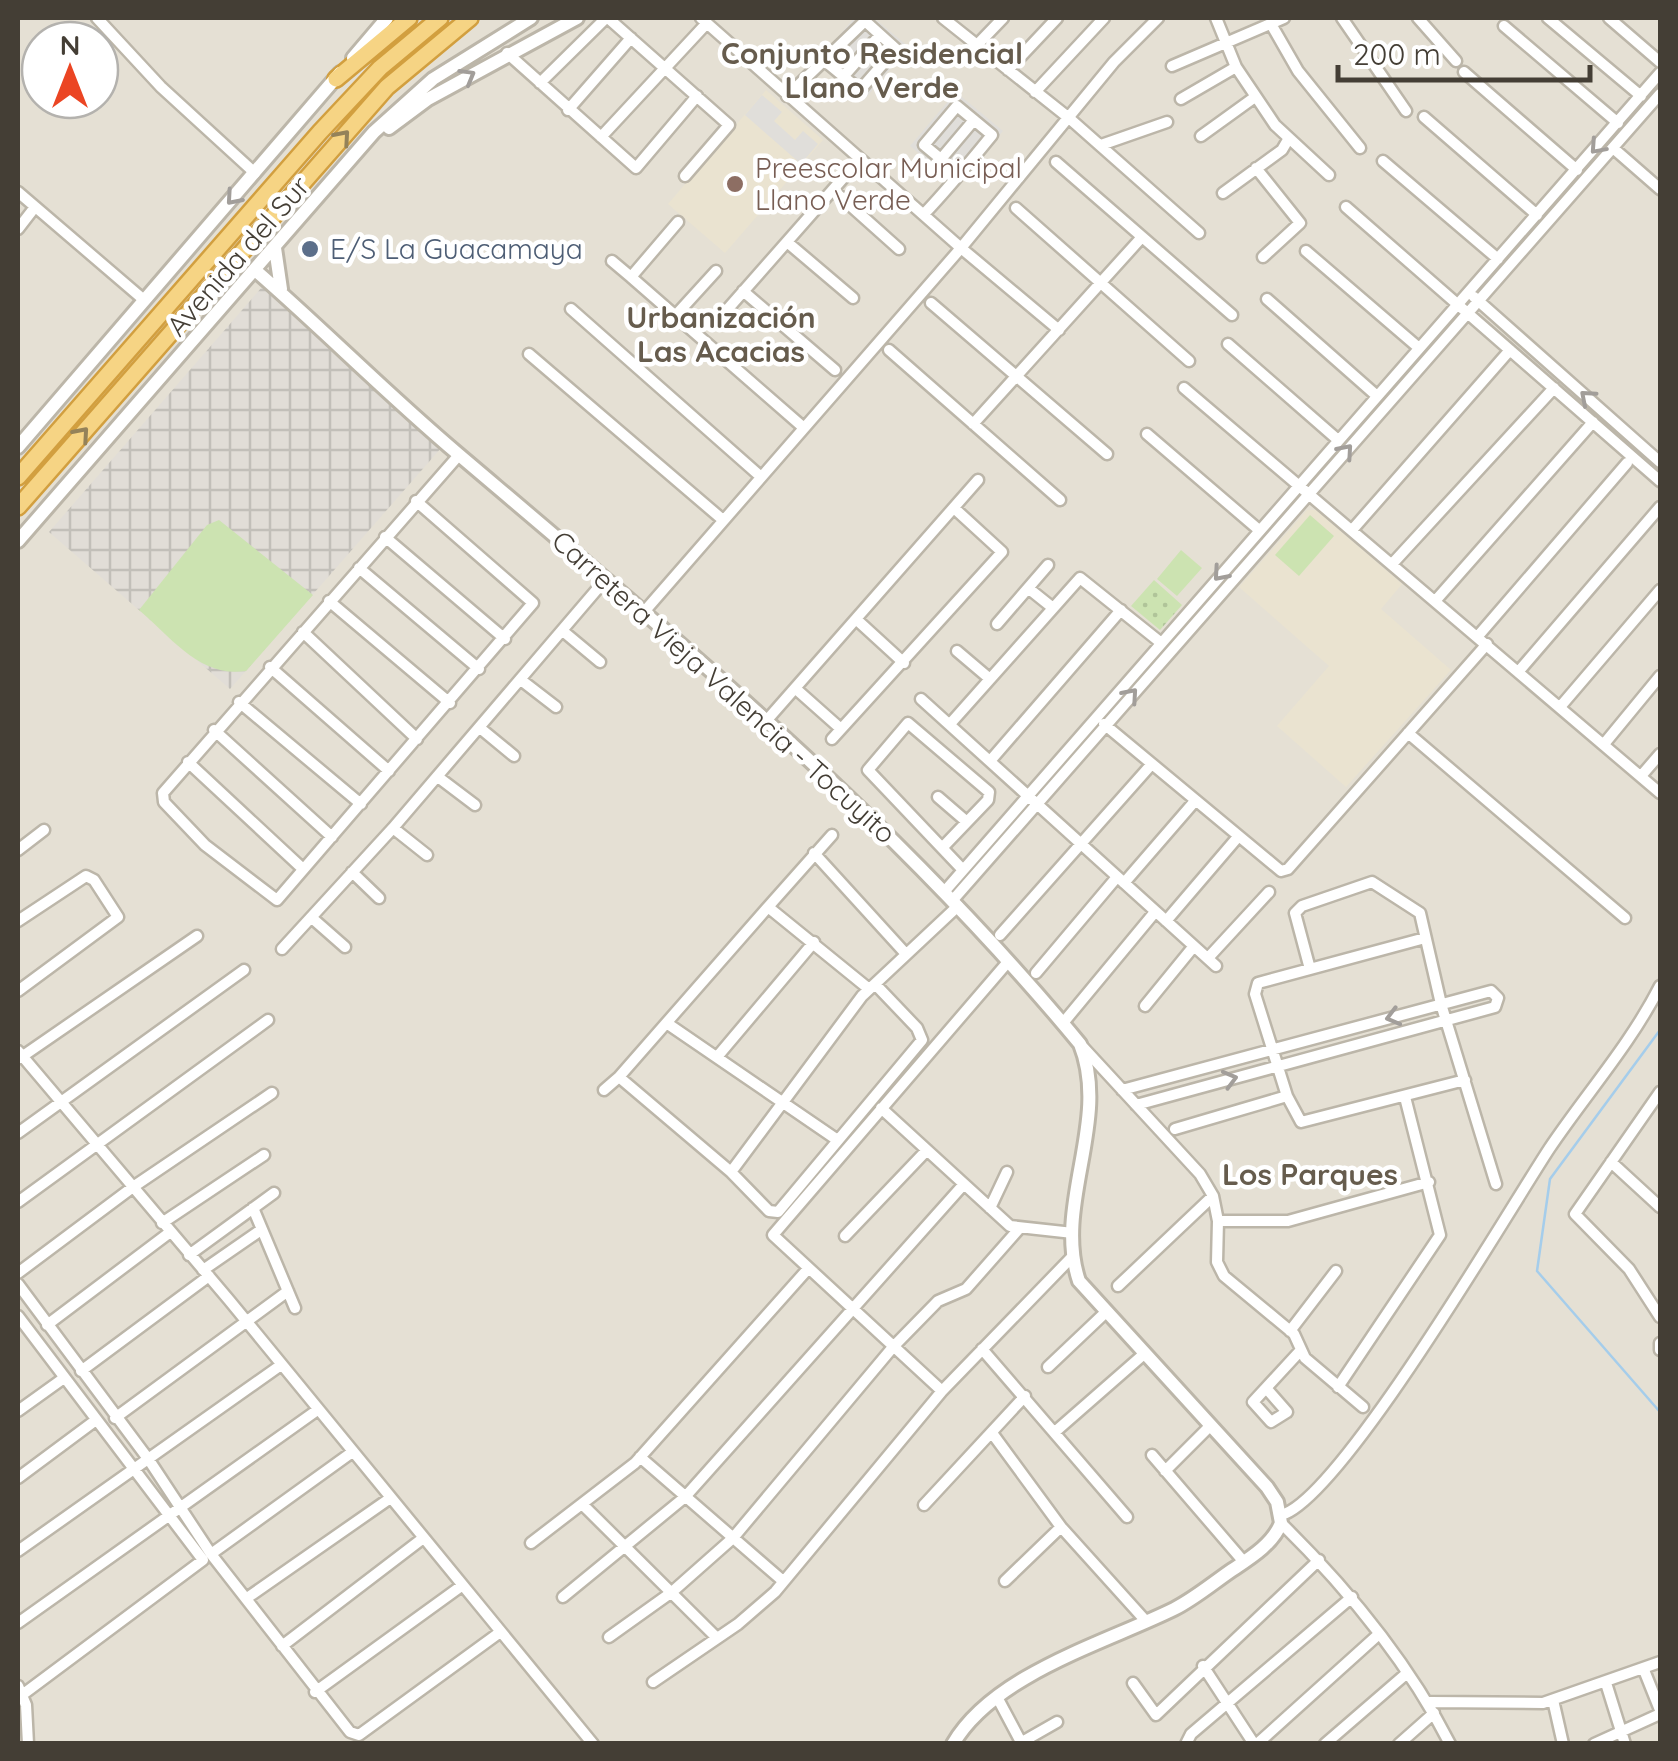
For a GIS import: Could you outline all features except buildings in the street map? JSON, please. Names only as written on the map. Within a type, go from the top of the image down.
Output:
[{"type":"highway","points":[[336,79],[409,18]]},
{"type":"highway","name":"Avenida del Sur","points":[[18,474],[320,132],[380,68],[440,18]]},
{"type":"highway","name":"Avenida del Sur","points":[[18,507],[387,86],[470,18]]},
{"type":"street","points":[[97,18],[161,87],[255,173]]},
{"type":"street","points":[[18,447],[387,18]]},
{"type":"street","points":[[18,541],[358,150],[433,79],[531,18]]},
{"type":"street","points":[[358,150],[428,99],[576,18]]},
{"type":"street","points":[[540,83],[607,18],[729,125],[685,176]]},
{"type":"street","points":[[943,18],[1101,144],[1199,233]]},
{"type":"street","points":[[977,45],[1003,18]]},
{"type":"street","points":[[1008,70],[1058,18]]},
{"type":"street","points":[[1035,92],[1104,18]]},
{"type":"street","points":[[642,613],[1158,18]]},
{"type":"street","points":[[1216,18],[1236,67],[1255,96],[1289,138],[1329,175]]},
{"type":"street","points":[[1172,66],[1284,18]]},
{"type":"street","points":[[1342,18],[1406,111]]},
{"type":"street","points":[[1418,18],[1456,61]]},
{"type":"street","points":[[1548,18],[1641,96]]},
{"type":"street","points":[[1609,18],[1660,62]]},
{"type":"street","points":[[602,137],[704,20],[1058,330]]},
{"type":"street","points":[[787,96],[865,21],[896,48],[860,90],[826,62]]},
{"type":"street","points":[[1271,24],[1298,70],[1360,148]]},
{"type":"street","points":[[1504,26],[1618,124]]},
{"type":"street","points":[[843,77],[880,35]]},
{"type":"street","points":[[568,110],[631,38]]},
{"type":"street","points":[[507,53],[636,168],[697,96]]},
{"type":"street","points":[[1181,98],[1236,67]]},
{"type":"street","points":[[1464,72],[1576,170]]},
{"type":"street","points":[[731,1172],[872,986],[906,954],[1096,716],[1660,73]]},
{"type":"street","points":[[951,899],[963,870],[1106,725],[1660,94]]},
{"type":"street","points":[[1201,136],[1255,96]]},
{"type":"street","points":[[924,214],[959,174],[992,135],[957,106],[924,145],[959,174]]},
{"type":"street","points":[[1424,117],[1537,215]]},
{"type":"street","points":[[941,159],[974,120]]},
{"type":"street","points":[[1101,144],[1167,122]]},
{"type":"street","points":[[1223,193],[1282,150],[1289,138]]},
{"type":"street","points":[[1613,148],[1660,189]]},
{"type":"street","points":[[726,311],[860,160]]},
{"type":"street","points":[[1383,161],[1498,259]]},
{"type":"street","points":[[1056,162],[1232,315]]},
{"type":"street","points":[[1256,168],[1300,223],[1263,257]]},
{"type":"street","points":[[833,190],[899,249]]},
{"type":"street","points":[[18,192],[144,300]]},
{"type":"street","points":[[18,229],[35,207]]},
{"type":"street","points":[[1346,207],[1660,481]]},
{"type":"street","points":[[1016,208],[1189,361]]},
{"type":"street","points":[[631,277],[678,222]]},
{"type":"street","points":[[973,424],[1142,237]]},
{"type":"street","points":[[787,242],[853,298]]},
{"type":"street","points":[[274,248],[284,294]]},
{"type":"street","points":[[1306,251],[1420,348]]},
{"type":"street","points":[[612,262],[804,428]]},
{"type":"street","name":"Carretera Vieja Valencia - Tocuyito","points":[[255,270],[459,455],[518,500],[847,792],[951,899],[1080,1044],[1091,1070],[1091,1110],[1071,1258]]},
{"type":"street","points":[[675,316],[716,272]]},
{"type":"street","points":[[743,292],[835,370]]},
{"type":"street","points":[[1468,292],[1660,462]]},
{"type":"street","points":[[1267,299],[1377,396]]},
{"type":"street","points":[[931,304],[1106,454]]},
{"type":"street","points":[[571,309],[760,476]]},
{"type":"street","points":[[1228,344],[1338,440]]},
{"type":"street","points":[[889,350],[1060,500]]},
{"type":"street","points":[[1353,529],[1510,350]]},
{"type":"street","points":[[529,354],[723,520]]},
{"type":"street","points":[[1184,388],[1660,793]]},
{"type":"street","points":[[1393,563],[1554,388]]},
{"type":"street","points":[[1436,600],[1593,422]]},
{"type":"street","points":[[1146,434],[1259,530]]},
{"type":"street","points":[[416,501],[533,603],[276,900],[206,845],[164,802],[163,794],[214,730],[416,501],[459,455]]},
{"type":"street","points":[[1096,716],[1276,870],[1288,869],[1408,733],[1627,463]]},
{"type":"street","points":[[767,720],[978,480]]},
{"type":"street","points":[[1519,672],[1660,507]]},
{"type":"street","points":[[832,739],[1002,552],[954,508]]},
{"type":"street","points":[[385,537],[505,639]]},
{"type":"street","points":[[997,624],[1048,565]]},
{"type":"street","points":[[359,568],[479,669]]},
{"type":"street","points":[[950,724],[1080,578],[1160,642]]},
{"type":"street","points":[[282,948],[438,777],[606,580]]},
{"type":"street","points":[[1028,588],[1054,608]]},
{"type":"street","points":[[1560,706],[1660,590]]},
{"type":"street","points":[[329,601],[450,703]]},
{"type":"street","points":[[990,761],[1121,610]]},
{"type":"street","points":[[857,620],[904,663]]},
{"type":"street","points":[[302,632],[417,739]]},
{"type":"street","points":[[564,632],[600,662]]},
{"type":"street","points":[[956,651],[990,679]]},
{"type":"street","points":[[270,667],[389,771]]},
{"type":"street","points":[[1604,744],[1660,676]]},
{"type":"street","points":[[522,680],[556,708]]},
{"type":"street","points":[[796,689],[841,729]]},
{"type":"street","points":[[921,699],[1212,962],[1269,892]]},
{"type":"street","points":[[239,702],[361,804]]},
{"type":"street","points":[[942,848],[988,800],[989,792],[908,723],[868,768],[942,848],[963,870]]},
{"type":"street","points":[[480,728],[514,756]]},
{"type":"street","points":[[214,730],[332,837]]},
{"type":"street","points":[[1408,733],[1625,918]]},
{"type":"street","points":[[1641,776],[1660,754]]},
{"type":"street","points":[[188,762],[303,869]]},
{"type":"street","points":[[1000,935],[1150,766]]},
{"type":"street","points":[[438,777],[475,805]]},
{"type":"street","points":[[938,797],[966,822]]},
{"type":"street","points":[[1036,973],[1195,801]]},
{"type":"street","points":[[393,828],[427,855]]},
{"type":"street","points":[[18,850],[44,830]]},
{"type":"street","points":[[604,1090],[668,1024],[832,835]]},
{"type":"street","points":[[1166,921],[1237,838]]},
{"type":"street","points":[[814,853],[906,954]]},
{"type":"street","points":[[352,872],[379,898]]},
{"type":"street","points":[[18,921],[86,876],[94,880],[118,916],[18,991]]},
{"type":"street","points":[[1310,969],[1297,910],[1372,882],[1420,913],[1440,1004],[1496,1184]]},
{"type":"street","points":[[619,1077],[731,1172],[769,1211],[778,1212],[922,1040],[917,1028],[872,986],[768,907]]},
{"type":"street","points":[[1063,1024],[1155,912]]},
{"type":"street","points":[[312,918],[345,947]]},
{"type":"street","points":[[197,936],[19,1056],[246,1320],[388,1499],[593,1744]]},
{"type":"street","points":[[1426,938],[1258,983],[1255,988],[1295,1118],[1308,1124],[1465,1080]]},
{"type":"street","points":[[717,1058],[814,942]]},
{"type":"street","points":[[1145,1006],[1194,946]]},
{"type":"street","points":[[942,1391],[772,1239],[774,1232],[1007,963]]},
{"type":"street","points":[[18,1133],[244,970]]},
{"type":"street","points":[[953,1744],[964,1725],[998,1697],[1144,1619],[1173,1610],[1244,1562],[1274,1536],[1281,1519],[1308,1501],[1367,1428],[1552,1145],[1640,1028],[1660,986]]},
{"type":"street","points":[[1122,1090],[1491,990],[1498,998],[1495,1007],[1136,1105]]},
{"type":"street","points":[[18,1202],[268,1020]]},
{"type":"street","points":[[668,1024],[787,1101],[836,1139]]},
{"type":"street","points":[[1080,1044],[1200,1174],[1213,1196],[1218,1220],[1217,1262],[1224,1276],[1290,1331],[1301,1350],[1363,1407]]},
{"type":"street","points":[[1660,1092],[1575,1214],[1629,1269],[1660,1317]]},
{"type":"street","points":[[18,1274],[134,1186],[272,1094]]},
{"type":"street","points":[[1175,1130],[1287,1096]]},
{"type":"street","points":[[1338,1386],[1440,1235],[1404,1097]]},
{"type":"street","points":[[1651,1105],[1660,1114]]},
{"type":"street","points":[[881,1108],[1018,1230],[1073,1232]]},
{"type":"street","points":[[845,1236],[927,1150]]},
{"type":"street","points":[[47,1324],[264,1155]]},
{"type":"street","points":[[1611,1162],[1658,1199]]},
{"type":"street","points":[[990,1208],[1006,1172]]},
{"type":"street","points":[[1218,1220],[1288,1221],[1428,1182]]},
{"type":"street","points":[[562,1597],[685,1496],[964,1184]]},
{"type":"street","points":[[189,1255],[274,1194]]},
{"type":"street","points":[[1118,1286],[1213,1196]]},
{"type":"street","points":[[253,1208],[295,1308]]},
{"type":"street","points":[[81,1371],[261,1230]]},
{"type":"street","points":[[609,1637],[672,1592],[733,1538],[893,1347],[938,1301],[966,1289],[1018,1230]]},
{"type":"street","points":[[652,1682],[718,1638],[783,1582],[942,1391],[1071,1258],[1079,1280],[1208,1428],[1266,1487],[1281,1519],[1352,1597],[1432,1708],[1450,1744]]},
{"type":"street","points":[[531,1543],[640,1457],[807,1270]]},
{"type":"street","points":[[1290,1331],[1336,1272]]},
{"type":"street","points":[[18,1284],[149,1460],[211,1554],[350,1732],[359,1736],[499,1633]]},
{"type":"street","points":[[115,1418],[288,1291]]},
{"type":"street","points":[[1048,1367],[1106,1312]]},
{"type":"street","points":[[18,1316],[203,1560],[20,1693],[28,1744]]},
{"type":"street","points":[[18,1338],[28,1330]]},
{"type":"street","points":[[1660,1342],[1660,1350]]},
{"type":"street","points":[[982,1349],[1127,1518]]},
{"type":"street","points":[[1266,1388],[1301,1350]]},
{"type":"street","points":[[1056,1431],[1144,1354]]},
{"type":"street","points":[[18,1551],[281,1365]]},
{"type":"street","points":[[18,1411],[64,1378]]},
{"type":"street","points":[[924,1504],[1025,1396]]},
{"type":"street","points":[[18,1624],[316,1411]]},
{"type":"street","points":[[18,1478],[96,1420]]},
{"type":"street","points":[[1165,1470],[1208,1428]]},
{"type":"street","points":[[992,1434],[1061,1527],[1144,1619]]},
{"type":"street","points":[[211,1554],[351,1453]]},
{"type":"street","points":[[1152,1455],[1244,1562]]},
{"type":"street","points":[[640,1457],[783,1582]]},
{"type":"street","points":[[247,1598],[388,1499]]},
{"type":"street","points":[[583,1504],[718,1638]]},
{"type":"street","points":[[1005,1582],[1061,1527]]},
{"type":"street","points":[[282,1646],[422,1540]]},
{"type":"street","points":[[1133,1683],[1156,1715],[1203,1666],[1319,1560]]},
{"type":"street","points":[[316,1692],[460,1586]]},
{"type":"street","points":[[1186,1744],[1227,1703],[1352,1597]]},
{"type":"street","points":[[1203,1666],[1256,1744],[1379,1634]]},
{"type":"street","points":[[1398,1744],[1432,1708],[1553,1700],[1660,1662]]},
{"type":"street","points":[[1594,1744],[1660,1712],[1644,1670]]},
{"type":"street","points":[[1326,1744],[1406,1674]]},
{"type":"street","points":[[1606,1683],[1625,1744]]},
{"type":"street","points":[[998,1697],[1022,1743],[1057,1722]]},
{"type":"street","points":[[1553,1700],[1563,1744]]},
{"type":"shaded area","points":[[18,18],[1660,18],[1660,1743],[18,1743]]},
{"type":"shaded area","points":[[854,18],[874,18],[909,47],[863,101],[817,62]]},
{"type":"shaded area","name":"Preescolar Municipal Llano Verde","points":[[766,90],[823,140],[725,253],[668,204]]},
{"type":"shaded area","points":[[956,92],[1003,131],[957,185],[910,146]]},
{"type":"shaded area","points":[[762,95],[782,112],[774,121],[795,140],[803,131],[818,144],[801,164],[745,115]]},
{"type":"shaded area","points":[[262,287],[442,447],[230,689],[49,532]]},
{"type":"shaded area","points":[[1307,510],[1316,510],[1402,584],[1381,609],[1451,670],[1346,787],[1277,726],[1329,666],[1239,587]]},
{"type":"green space","points":[[1310,515],[1334,536],[1299,576],[1275,555]]},
{"type":"green space","points":[[219,520],[313,595],[246,671],[230,672],[201,662],[139,610],[207,525]]},
{"type":"green space","points":[[1181,550],[1202,568],[1177,596],[1157,579]]},
{"type":"green space","points":[[1154,580],[1182,605],[1160,630],[1131,606]]},
{"type":"waterway","points":[[1660,1030],[1550,1179],[1537,1271],[1660,1412]]},
{"type":"place","name":"Preescolar Municipal Llano Verde","points":[[735,184]]},
{"type":"place","name":"E/S La Guacamaya","points":[[310,249]]},
{"type":"district","name":"Conjunto Residencial Llano Verde","points":[[872,71]]},
{"type":"district","name":"Urbanización Las Acacias","points":[[721,335]]},
{"type":"district","name":"Los Parques","points":[[1310,1175]]}]
